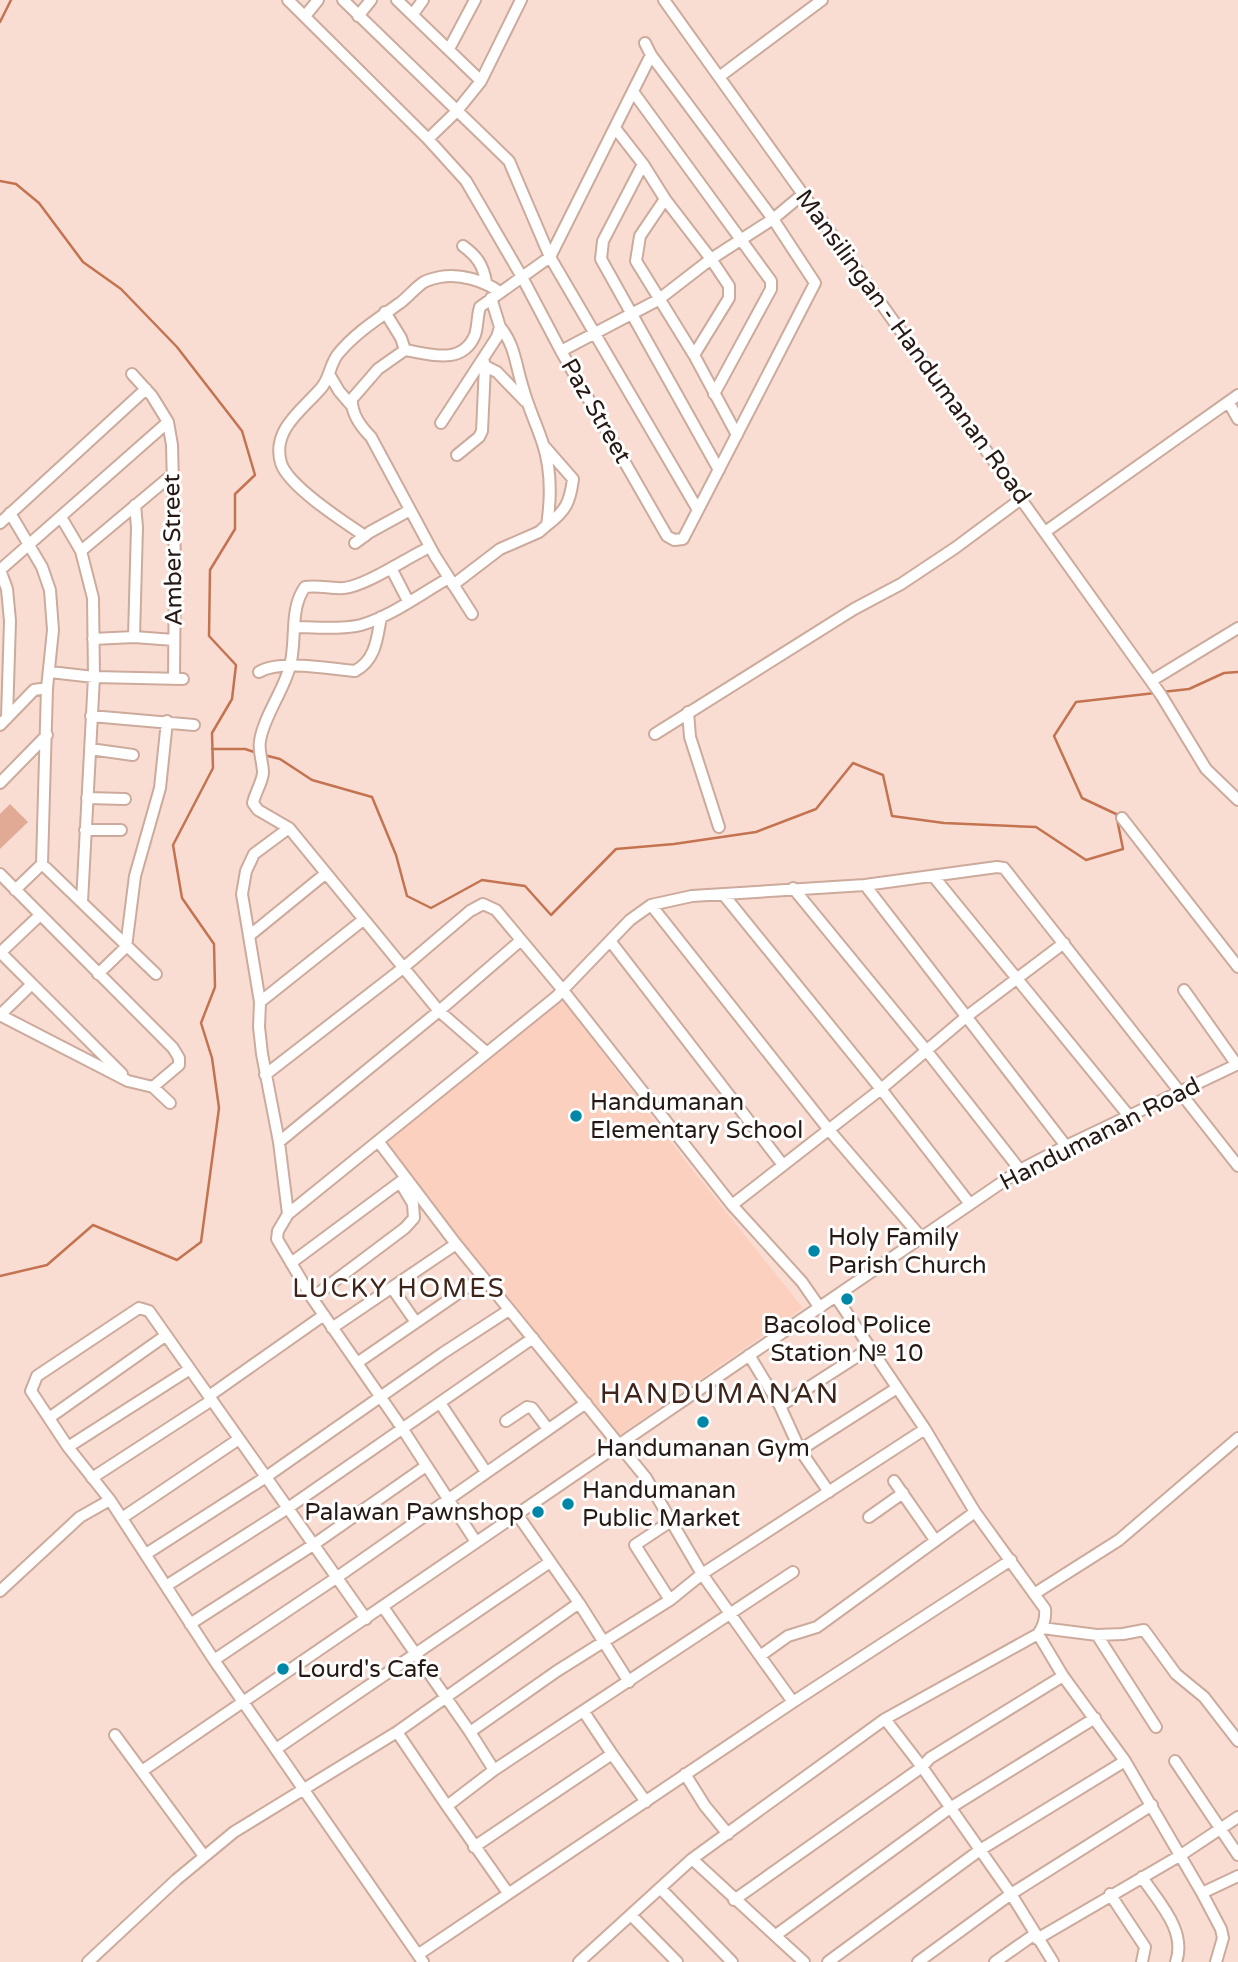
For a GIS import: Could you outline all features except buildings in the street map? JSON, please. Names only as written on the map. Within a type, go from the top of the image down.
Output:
[{"type":"street","name":"Paz Street","points":[[288,0],[467,181],[667,536],[674,540],[683,539],[698,510]]},
{"type":"street","points":[[305,16],[318,0]]},
{"type":"street","points":[[343,0],[509,161],[550,257],[698,510]]},
{"type":"street","points":[[358,16],[371,0]]},
{"type":"street","points":[[397,0],[481,81]]},
{"type":"street","points":[[413,14],[423,0]]},
{"type":"street","points":[[449,49],[475,0]]},
{"type":"street","points":[[428,139],[457,112],[481,81],[521,0]]},
{"type":"street","name":"Mansilingan - Handumanan Road","points":[[664,0],[1152,682],[1206,769],[1238,800]]},
{"type":"street","points":[[719,78],[822,0]]},
{"type":"street","points":[[645,43],[651,55],[814,278],[815,288],[698,510]]},
{"type":"street","points":[[351,405],[359,388],[378,369],[405,350],[445,356],[461,353],[476,332],[480,307],[550,257],[651,55]]},
{"type":"street","points":[[634,93],[768,274],[771,289],[714,394]]},
{"type":"street","points":[[615,128],[643,164],[664,200],[729,286],[730,292],[694,355]]},
{"type":"street","points":[[643,164],[603,241],[601,259],[719,470]]},
{"type":"street","points":[[561,351],[658,300],[803,194]]},
{"type":"street","points":[[664,200],[640,236],[636,261],[694,355],[737,435]]},
{"type":"street","points":[[441,423],[484,363],[500,327],[496,295],[486,282],[484,269],[476,256],[463,246]]},
{"type":"street","points":[[365,536],[305,492],[289,476],[280,462],[282,433],[293,417],[325,384],[339,352],[424,282],[442,276],[486,282]]},
{"type":"street","points":[[385,312],[405,350]]},
{"type":"street","points":[[500,327],[508,336],[544,445],[549,489],[547,525]]},
{"type":"street","points":[[484,363],[528,403]]},
{"type":"street","points":[[457,455],[479,437],[482,431],[484,363]]},
{"type":"street","points":[[4,722],[4,663],[10,621],[7,589],[0,570],[168,422],[146,389],[132,374]]},
{"type":"street","points":[[329,374],[351,405],[430,547],[472,614]]},
{"type":"street","points":[[0,523],[146,389]]},
{"type":"street","points":[[1045,532],[1233,399],[1238,419]]},
{"type":"street","name":"Amber Street","points":[[94,677],[179,679],[174,640],[173,474],[168,422]]},
{"type":"street","points":[[295,626],[347,627],[381,617],[408,601],[451,582],[500,549],[539,532],[570,502],[573,479],[544,445]]},
{"type":"street","points":[[81,551],[173,474]]},
{"type":"street","points":[[654,734],[854,609],[901,584],[956,548],[1021,499]]},
{"type":"street","points":[[134,637],[137,527],[135,505]]},
{"type":"street","points":[[355,543],[411,510]]},
{"type":"street","points":[[10,513],[43,567],[50,590],[53,631],[47,688],[42,863],[15,890]]},
{"type":"street","points":[[61,517],[81,551],[93,598],[94,677],[82,902]]},
{"type":"street","points":[[430,547],[347,588],[305,587],[299,596],[290,666],[259,742],[263,777],[253,803],[258,810],[289,828],[439,1011],[485,1052]]},
{"type":"street","points":[[391,568],[408,601]]},
{"type":"street","points":[[259,672],[267,667],[290,666],[355,671],[370,659],[377,642],[381,617]]},
{"type":"street","points":[[1152,682],[1238,628]]},
{"type":"street","points":[[93,639],[134,637],[174,640]]},
{"type":"street","points":[[50,672],[94,677]]},
{"type":"street","points":[[4,722],[34,690],[47,688]]},
{"type":"street","points":[[688,712],[690,737],[719,827]]},
{"type":"street","points":[[91,716],[194,725]]},
{"type":"street","points":[[98,974],[126,947],[135,876],[160,788],[167,721]]},
{"type":"street","points":[[0,783],[47,734]]},
{"type":"street","points":[[90,749],[133,755]]},
{"type":"street","points":[[87,798],[125,799]]},
{"type":"street","points":[[1122,818],[1238,967]]},
{"type":"street","points":[[288,1214],[279,1142],[265,1075],[259,1027],[260,1002],[242,894],[246,871],[254,854],[289,828]]},
{"type":"street","points":[[85,830],[121,830]]},
{"type":"street","points":[[42,863],[156,974]]},
{"type":"street","points":[[476,1542],[312,1297],[277,1239],[278,1231],[288,1214],[556,997],[630,920],[651,905],[692,896],[865,885],[1004,868],[1238,1166]]},
{"type":"street","points":[[0,874],[173,1048],[179,1058],[179,1065],[153,1087]]},
{"type":"street","points":[[249,936],[325,874]]},
{"type":"street","points":[[934,877],[1129,1116]]},
{"type":"street","points":[[865,885],[1066,1146]]},
{"type":"street","points":[[793,888],[1020,1170]]},
{"type":"street","points":[[723,894],[970,1204]]},
{"type":"street","points":[[265,1075],[403,968],[470,911],[483,904],[496,910],[562,989],[732,1205],[802,1282],[820,1308]]},
{"type":"street","points":[[651,905],[829,1130],[921,1237]]},
{"type":"street","points":[[40,915],[0,953],[128,1081]]},
{"type":"street","points":[[260,1002],[363,920]]},
{"type":"street","points":[[279,1142],[520,941]]},
{"type":"street","points":[[611,942],[783,1165]]},
{"type":"street","points":[[732,1205],[881,1089],[966,1017],[1064,943]]},
{"type":"street","points":[[32,984],[0,1015],[128,1081],[153,1087],[170,1103]]},
{"type":"street","points":[[1184,990],[1235,1066],[1238,1078]]},
{"type":"street","name":"Handumanan Road","points":[[142,1771],[1020,1170],[1235,1066]]},
{"type":"street","points":[[378,1141],[403,1180],[646,1478],[702,1574],[793,1702]]},
{"type":"street","points":[[291,1263],[403,1180]]},
{"type":"street","points":[[312,1297],[414,1219],[413,1204],[403,1180]]},
{"type":"street","points":[[332,1328],[456,1244]]},
{"type":"street","points":[[357,1363],[482,1277]]},
{"type":"street","points":[[391,1288],[415,1321]]},
{"type":"street","points":[[836,1297],[925,1429],[975,1512],[1045,1609],[1046,1617],[1040,1631]]},
{"type":"street","points":[[366,1619],[149,1311],[139,1308],[37,1376],[31,1391],[48,1418],[110,1500],[214,1660],[421,1958],[508,1893],[1011,1560]]},
{"type":"street","points":[[145,1554],[266,1477],[379,1396],[509,1310]]},
{"type":"street","points":[[92,1478],[210,1398],[324,1315]]},
{"type":"street","points":[[48,1418],[165,1336]]},
{"type":"street","points":[[166,1586],[288,1508],[533,1338]]},
{"type":"street","points":[[780,1406],[870,1348]]},
{"type":"street","points":[[749,1355],[780,1406],[800,1450],[829,1492]]},
{"type":"street","points":[[68,1447],[190,1369]]},
{"type":"street","points":[[800,1450],[897,1388]]},
{"type":"street","points":[[214,1660],[586,1403]]},
{"type":"street","points":[[440,1404],[486,1472]]},
{"type":"street","points":[[506,1422],[527,1407],[532,1408],[548,1429]]},
{"type":"street","points":[[470,1732],[556,1671],[670,1600],[702,1574],[925,1429]]},
{"type":"street","points":[[1034,1594],[1119,1540],[1238,1438]]},
{"type":"street","points":[[122,1518],[239,1439]]},
{"type":"street","points":[[190,1624],[313,1545],[426,1466]]},
{"type":"street","points":[[894,1481],[935,1540]]},
{"type":"street","points":[[869,1517],[903,1493]]},
{"type":"street","points":[[0,1591],[80,1517],[110,1500]]},
{"type":"street","points":[[760,1656],[788,1636],[817,1627],[975,1512]]},
{"type":"street","points":[[517,1514],[579,1603],[629,1682]]},
{"type":"street","points":[[670,1600],[635,1545],[671,1521]]},
{"type":"street","points":[[276,1749],[551,1562]]},
{"type":"street","points":[[447,1806],[494,1770],[793,1572]]},
{"type":"street","points":[[89,1962],[204,1856],[241,1827],[397,1732],[579,1603]]},
{"type":"street","points":[[383,1607],[494,1770]]},
{"type":"street","points":[[579,1962],[692,1859],[885,1719],[1040,1631],[1097,1635],[1141,1630],[1147,1632],[1176,1674],[1204,1697],[1238,1741]]},
{"type":"street","points":[[1040,1631],[1063,1676],[1125,1762],[1202,1893],[1223,1938],[1216,1962]]},
{"type":"street","points":[[1097,1635],[1156,1727]]},
{"type":"street","points":[[734,1900],[922,1767],[930,1758],[1063,1676]]},
{"type":"street","points":[[584,1712],[646,1801]]},
{"type":"street","points":[[776,1935],[950,1808],[1095,1718]]},
{"type":"street","points":[[885,1719],[980,1850],[1053,1962]]},
{"type":"street","points":[[397,1732],[508,1893]]},
{"type":"street","points":[[115,1735],[204,1856]]},
{"type":"street","points":[[474,1847],[612,1754]]},
{"type":"street","points":[[1175,1761],[1238,1855]]},
{"type":"street","points":[[828,1962],[980,1850],[1125,1762]]},
{"type":"street","points":[[685,1774],[705,1806],[728,1833]]},
{"type":"street","points":[[918,1962],[1011,1895],[1152,1805]]},
{"type":"street","points":[[995,1962],[1181,1855],[1238,1817]]},
{"type":"street","points":[[692,1859],[804,1962]]},
{"type":"street","points":[[1202,1893],[1238,1876]]},
{"type":"street","points":[[1142,1877],[1177,1931],[1180,1943],[1176,1962]]},
{"type":"street","points":[[660,1888],[732,1962]]},
{"type":"street","points":[[1110,1894],[1145,1947],[1142,1962]]},
{"type":"street","points":[[631,1915],[677,1962]]},
{"type":"shaded area","points":[[10,804],[28,822],[0,849],[0,814]]},
{"type":"shaded area","points":[[561,998],[684,1159],[803,1308],[618,1436],[508,1298],[442,1224],[384,1143]]},
{"type":"waterway","points":[[0,22],[11,0]]},
{"type":"waterway","points":[[0,181],[16,184],[39,203],[83,262],[121,289],[177,347],[242,431],[255,475],[235,494],[235,529],[210,570],[209,636],[236,665],[232,699],[212,733],[213,768],[173,845],[182,898],[214,944],[215,987],[201,1023],[212,1058],[219,1108],[201,1242],[177,1260],[93,1225],[47,1265],[0,1276]]},
{"type":"waterway","points":[[1162,692],[1189,689],[1224,673],[1238,672]]},
{"type":"waterway","points":[[264,755],[280,759],[312,780],[372,797],[396,855],[407,896],[431,908],[482,880],[525,886],[551,915],[616,849],[756,832],[816,809],[853,763],[883,775],[892,816],[944,823],[1036,827],[1086,860],[1123,849],[1116,814],[1082,798],[1054,736],[1076,702],[1155,693]]},
{"type":"waterway","points":[[212,749],[245,749],[257,753]]},
{"type":"place","name":"Handumanan Elementary School","points":[[576,1116]]},
{"type":"place","name":"Holy Family Parish Church","points":[[814,1251]]},
{"type":"place","name":"Bacolod Police Station № 10","points":[[847,1299]]},
{"type":"place","name":"Handumanan Gym","points":[[703,1422]]},
{"type":"place","name":"Handumanan Public Market","points":[[568,1504]]},
{"type":"place","name":"Palawan Pawnshop","points":[[538,1512]]},
{"type":"place","name":"Lourd's Cafe","points":[[283,1669]]},
{"type":"district","name":"LUCKY HOMES","points":[[399,1288]]},
{"type":"district","name":"HANDUMANAN","points":[[720,1394]]}]
